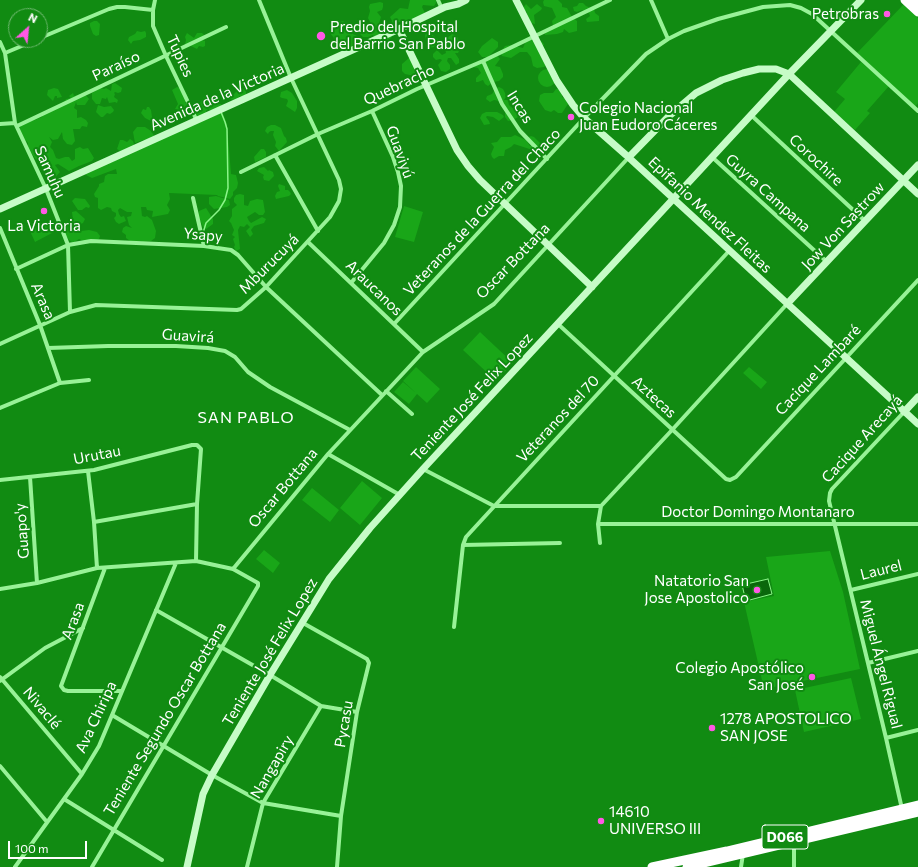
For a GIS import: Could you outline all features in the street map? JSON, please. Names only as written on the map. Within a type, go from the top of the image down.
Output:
[{"type":"highway","points":[[905,0],[918,12]]},
{"type":"highway","points":[[915,0],[918,4]]},
{"type":"highway","name":"D066","points":[[652,867],[918,806]]},
{"type":"highway","name":"D066","points":[[691,866],[918,812]]},
{"type":"highway","points":[[672,867],[686,863],[691,866]]},
{"type":"main road","name":"Avenida de la Victoria","points":[[0,209],[399,30],[443,8],[454,0]]},
{"type":"main road","name":"Avenida de la Victoria","points":[[443,8],[466,0]]},
{"type":"main road","name":"Epifanio Mendez Fleitas","points":[[516,0],[557,81],[572,105],[584,118],[918,424]]},
{"type":"main road","name":"Teniente José Felix Lopez","points":[[187,867],[203,794],[212,775],[270,675],[329,579],[370,528],[423,469],[789,74],[861,0]]},
{"type":"main road","points":[[399,30],[462,158],[480,180],[592,286]]},
{"type":"main road","name":"Oscar Bottana","points":[[628,157],[682,103],[708,86],[758,69],[776,69],[789,74]]},
{"type":"main road","points":[[789,74],[918,194]]},
{"type":"main road","name":"Jow Von Sastrow","points":[[787,304],[918,165]]},
{"type":"main road","name":"Cacique Arecayá","points":[[904,412],[918,397]]},
{"type":"street","name":"Tupies","points":[[155,0],[152,10],[153,26],[197,121]]},
{"type":"street","name":"Mburucuyá","points":[[0,344],[70,312],[99,305],[241,309],[266,287],[318,231],[335,209],[339,201],[341,189],[339,180],[291,78],[259,0]]},
{"type":"street","points":[[438,0],[443,8]]},
{"type":"street","name":"Quebracho","points":[[240,172],[318,134],[483,61],[610,0]]},
{"type":"street","points":[[651,0],[668,39]]},
{"type":"street","name":"Veteranos de la Guerra del Chaco","points":[[394,324],[506,205],[584,118],[646,54],[668,39],[684,31],[718,19],[763,7],[790,5],[801,8],[812,14],[831,30],[918,111]]},
{"type":"street","points":[[48,35],[117,7],[152,10]]},
{"type":"street","name":"Paraíso","points":[[0,124],[16,124],[226,27]]},
{"type":"street","name":"Samuhu","points":[[0,42],[5,53],[16,124],[46,189],[68,245],[70,312]]},
{"type":"street","points":[[5,53],[17,48]]},
{"type":"street","name":"Incas","points":[[483,61],[502,104],[516,126],[547,159]]},
{"type":"street","name":"Guaviyú","points":[[351,283],[384,243],[394,225],[400,207],[401,186],[398,172],[393,157],[372,111]]},
{"type":"street","name":"Corochire","points":[[751,115],[865,222]]},
{"type":"street","points":[[275,155],[318,231]]},
{"type":"street","name":"Oscar Bottana","points":[[233,569],[328,454],[423,352],[494,304],[628,157]]},
{"type":"street","name":"Guyra Campana","points":[[712,157],[827,262]]},
{"type":"street","points":[[193,198],[204,246]]},
{"type":"street","name":"Arasa","points":[[0,228],[40,325],[60,384]]},
{"type":"street","name":"Ysapy","points":[[16,269],[68,245],[91,241],[204,246],[231,250],[238,254],[266,287],[382,395]]},
{"type":"street","name":"Araucanos","points":[[308,242],[423,352]]},
{"type":"street","name":"Veteranos del 70","points":[[454,627],[463,545],[466,537],[729,251]]},
{"type":"street","name":"Cacique Lambaré","points":[[736,477],[918,280]]},
{"type":"street","points":[[600,543],[598,524],[601,506],[787,304]]},
{"type":"street","name":"Aztecas","points":[[558,324],[726,479],[730,480],[736,477]]},
{"type":"street","name":"Guavirá","points":[[48,348],[176,346],[208,348],[225,351],[235,357],[248,372],[270,387],[350,430]]},
{"type":"street","points":[[0,408],[60,384],[88,380]]},
{"type":"street","points":[[386,391],[412,414]]},
{"type":"street","name":"Cacique Arecayá","points":[[834,524],[829,501],[830,493],[904,412]]},
{"type":"street","name":"Urutau","points":[[0,480],[88,471],[197,445],[201,449],[197,504]]},
{"type":"street","points":[[328,454],[400,495]]},
{"type":"street","points":[[423,469],[494,506],[601,506]]},
{"type":"street","points":[[88,471],[94,522],[97,568]]},
{"type":"street","name":"Guapo'y","points":[[30,478],[38,583]]},
{"type":"street","points":[[94,522],[197,504],[196,561]]},
{"type":"street","name":"Doctor Domingo Montanaro","points":[[598,524],[918,524]]},
{"type":"street","name":"Miguel Ángel Rigual","points":[[834,524],[902,809]]},
{"type":"street","points":[[463,545],[560,543]]},
{"type":"street","points":[[0,589],[38,583],[97,568],[196,561],[233,569]]},
{"type":"street","name":"Ava Chiripa","points":[[15,867],[82,774],[99,746],[176,563]]},
{"type":"street","name":"Arasa","points":[[105,568],[61,683],[62,688],[68,691],[122,691]]},
{"type":"street","name":"Teniente Segundo Oscar Bottana","points":[[92,867],[258,586],[258,583],[233,569]]},
{"type":"street","name":"Laurel","points":[[850,590],[918,574]]},
{"type":"street","points":[[156,610],[222,647],[321,706],[357,712]]},
{"type":"street","name":"Pycasu","points":[[303,623],[368,661],[357,712],[342,816],[337,867]]},
{"type":"street","points":[[1,679],[44,648],[83,628]]},
{"type":"street","points":[[868,663],[918,651]]},
{"type":"street","name":"Nivaclé","points":[[1,679],[82,774]]},
{"type":"street","name":"Nangapiry","points":[[247,867],[263,803],[321,706]]},
{"type":"street","points":[[112,715],[212,775],[263,803],[342,816]]},
{"type":"street","points":[[886,738],[918,730]]},
{"type":"street","points":[[0,766],[47,822]]},
{"type":"street","points":[[64,799],[162,860]]},
{"type":"street","points":[[794,842],[794,867]]},
{"type":"street","points":[[741,867],[744,854]]},
{"type":"shaded area","points":[[410,0],[436,0],[436,3],[434,6],[423,5],[422,7],[425,13],[412,20],[409,19],[397,22],[391,38],[386,41],[377,39],[373,35],[363,37],[359,33],[361,28],[366,26],[370,27],[371,24],[368,18],[370,4],[380,2],[383,3],[382,10],[377,12],[381,17],[379,23],[383,26],[391,23],[392,21],[390,17],[400,8],[408,9]]},
{"type":"shaded area","points":[[544,0],[558,0],[562,4],[562,7],[567,8],[572,17],[577,21],[577,31],[569,33],[564,29],[563,32],[557,34],[545,35],[545,32],[553,26],[552,21],[556,17],[552,8],[544,6]]},
{"type":"shaded area","points":[[579,3],[583,3],[594,9],[595,13],[599,16],[599,21],[587,22],[586,19],[590,16],[589,13],[582,10],[577,12],[574,11],[573,7],[577,6]]},
{"type":"shaded area","points":[[526,4],[531,9],[537,4],[542,8],[534,15],[535,24],[531,23],[527,12],[523,10]]},
{"type":"shaded area","points":[[904,4],[918,18],[918,103],[915,107],[857,53]]},
{"type":"shaded area","points":[[97,21],[100,24],[99,35],[96,36],[93,34],[90,26],[90,23]]},
{"type":"shaded area","points":[[343,21],[353,34],[357,36],[358,44],[350,47],[350,42],[347,41],[340,44],[338,50],[334,46],[334,38],[330,33],[331,31],[337,29],[340,22]]},
{"type":"shaded area","points":[[137,31],[145,31],[146,37],[133,41],[131,44],[128,40],[129,37]]},
{"type":"shaded area","points":[[187,33],[194,38],[197,33],[202,33],[204,35],[202,40],[205,41],[205,46],[199,46],[197,49],[186,45],[185,37]]},
{"type":"shaded area","points":[[426,33],[430,33],[439,40],[434,47],[429,48],[426,46]]},
{"type":"shaded area","points":[[452,34],[457,36],[460,44],[458,49],[453,46],[452,47],[454,50],[459,51],[458,53],[455,53],[459,59],[459,63],[456,65],[451,58],[448,58],[447,61],[450,65],[450,69],[446,72],[441,71],[438,65],[442,60],[436,60],[433,57],[433,54],[437,50],[442,55],[446,53],[441,43],[446,43],[447,38]]},
{"type":"shaded area","points":[[492,38],[498,42],[498,47],[488,57],[482,57],[478,52],[482,46]]},
{"type":"shaded area","points":[[531,40],[541,41],[544,44],[543,46],[547,64],[544,67],[537,68],[533,66],[531,57],[527,52],[520,52],[511,58],[502,56],[501,52],[505,46],[511,45],[523,48],[525,43]]},
{"type":"shaded area","points":[[497,55],[500,59],[495,66],[500,67],[503,77],[499,81],[493,82],[488,86],[483,80],[476,82],[476,78],[481,73],[478,68],[473,67]]},
{"type":"shaded area","points":[[410,57],[418,59],[422,69],[422,71],[414,76],[405,74],[402,71],[402,64]]},
{"type":"shaded area","points":[[861,62],[889,86],[867,111],[870,113],[855,130],[834,112],[845,99],[836,92]]},
{"type":"shaded area","points":[[547,69],[553,72],[556,78],[553,84],[547,87],[541,84],[538,78],[541,72]]},
{"type":"shaded area","points":[[115,83],[122,88],[121,92],[114,93],[114,97],[118,100],[117,103],[109,103],[107,97],[106,99],[102,98],[100,104],[96,104],[92,99],[92,93],[100,88],[106,88],[111,91],[112,84]]},
{"type":"shaded area","points":[[177,87],[183,89],[188,98],[185,102],[188,106],[185,111],[175,109],[178,104],[172,90]]},
{"type":"shaded area","points":[[499,87],[503,89],[505,93],[506,97],[504,100],[508,100],[509,105],[517,112],[518,117],[513,120],[508,121],[505,117],[505,113],[509,110],[505,108],[502,102],[503,100],[494,100],[490,102],[486,99],[487,96],[492,94],[496,88]]},
{"type":"shaded area","points":[[54,88],[58,89],[62,97],[57,98],[57,96],[55,96],[53,101],[47,95],[48,90]]},
{"type":"shaded area","points":[[244,89],[246,91],[246,95],[243,97],[240,96],[235,100],[229,99],[229,94],[234,94],[237,91]]},
{"type":"shaded area","points":[[556,89],[562,92],[562,97],[566,99],[568,104],[562,113],[558,113],[554,110],[551,112],[545,110],[539,101],[540,95],[544,93],[553,93]]},
{"type":"shaded area","points":[[287,90],[292,93],[297,101],[297,108],[295,112],[286,106],[288,101],[287,99],[280,97],[281,92]]},
{"type":"shaded area","points":[[73,93],[74,96],[84,93],[89,99],[85,105],[77,105],[76,102],[74,108],[77,110],[77,118],[81,117],[86,120],[88,123],[87,127],[82,126],[80,129],[73,129],[75,141],[72,145],[67,144],[63,139],[62,132],[58,139],[53,140],[49,137],[52,142],[50,147],[56,158],[59,159],[69,157],[72,161],[75,159],[75,149],[80,147],[83,149],[88,148],[94,158],[92,161],[69,171],[58,164],[55,165],[60,172],[53,180],[48,179],[28,149],[28,143],[19,134],[21,123],[42,117],[43,113],[66,99],[71,98],[69,96]]},
{"type":"shaded area","points":[[204,97],[208,101],[209,108],[210,103],[208,100],[211,97],[213,97],[216,104],[221,104],[222,106],[213,112],[208,109],[206,113],[198,117],[196,114],[196,109]]},
{"type":"shaded area","points":[[98,105],[104,107],[111,106],[114,110],[110,114],[107,113],[101,117],[96,112]]},
{"type":"shaded area","points":[[147,107],[151,110],[151,121],[145,118],[141,113],[143,109],[146,110]]},
{"type":"shaded area","points":[[222,111],[227,124],[231,174],[236,175],[238,183],[233,195],[230,199],[217,195],[169,193],[170,199],[167,205],[170,210],[168,214],[152,217],[153,211],[147,210],[146,207],[141,207],[142,216],[147,216],[152,220],[156,231],[155,238],[151,241],[143,242],[130,241],[122,232],[123,228],[126,226],[132,228],[129,225],[127,217],[131,216],[132,212],[127,212],[120,208],[118,210],[119,214],[121,217],[124,216],[126,221],[119,224],[114,218],[116,213],[112,211],[111,208],[107,207],[101,210],[98,208],[98,198],[95,197],[94,194],[99,184],[104,182],[105,176],[108,174],[117,174],[116,169],[92,178],[85,173]]},
{"type":"shaded area","points":[[486,112],[497,112],[504,117],[499,121],[493,117],[487,116],[486,117],[490,124],[484,125],[480,118],[482,114]]},
{"type":"shaded area","points":[[271,125],[281,128],[286,138],[287,142],[279,151],[275,146],[276,142],[273,135],[274,131],[269,132],[268,134],[265,131],[267,127]]},
{"type":"shaded area","points":[[137,127],[145,127],[151,131],[155,137],[150,141],[143,140],[135,143],[133,132]]},
{"type":"shaded area","points":[[515,135],[526,140],[530,146],[533,146],[529,137],[534,137],[542,145],[543,150],[539,152],[514,144],[505,150],[504,156],[499,156],[494,159],[491,154],[494,147],[491,143],[497,142],[501,137],[511,137]]},
{"type":"shaded area","points":[[130,139],[133,141],[134,147],[120,151],[117,149],[120,140],[127,142]]},
{"type":"shaded area","points":[[261,149],[264,149],[266,152],[266,157],[255,162],[254,157]]},
{"type":"shaded area","points":[[264,167],[268,171],[273,172],[274,176],[269,181],[264,180],[264,175],[257,171],[259,168]]},
{"type":"shaded area","points":[[279,184],[285,186],[285,190],[290,192],[291,194],[289,196],[276,199],[275,196],[277,192],[280,191],[278,186]]},
{"type":"shaded area","points":[[236,195],[244,195],[244,205],[248,206],[250,201],[257,199],[263,200],[265,212],[263,215],[259,215],[255,212],[247,217],[251,223],[262,217],[266,219],[264,223],[254,226],[251,230],[253,234],[250,237],[246,231],[250,227],[247,224],[244,227],[240,226],[238,230],[240,249],[236,251],[233,239],[235,237],[232,235],[234,230],[229,221],[232,216],[232,209],[237,205],[234,202],[234,198]]},
{"type":"shaded area","points":[[216,196],[229,200],[230,205],[227,207],[214,209],[209,204],[209,197]]},
{"type":"shaded area","points":[[75,198],[85,199],[90,206],[89,208],[86,207],[82,210],[78,210],[72,201]]},
{"type":"shaded area","points":[[404,206],[423,212],[414,242],[395,237]]},
{"type":"shaded area","points":[[206,208],[213,219],[213,224],[206,229],[203,227],[198,215],[199,211]]},
{"type":"shaded area","points":[[76,211],[85,219],[83,223],[74,227],[71,225],[73,232],[89,230],[97,232],[100,236],[99,239],[96,241],[91,239],[86,242],[79,239],[73,243],[69,240],[60,226],[61,222],[73,220],[72,212]]},
{"type":"shaded area","points":[[46,221],[52,233],[35,242],[29,229]]},
{"type":"shaded area","points":[[480,332],[513,363],[496,381],[463,350]]},
{"type":"shaded area","points":[[416,367],[440,389],[427,403],[417,394],[409,404],[394,392],[403,382],[416,393],[403,381]]},
{"type":"shaded area","points":[[749,367],[767,382],[761,389],[743,373]]},
{"type":"shaded area","points":[[362,481],[382,498],[360,525],[340,508]]},
{"type":"shaded area","points":[[312,488],[339,510],[330,522],[302,500]]},
{"type":"shaded area","points":[[264,550],[280,563],[273,573],[256,559]]},
{"type":"shaded area","points":[[830,551],[843,592],[860,669],[764,689],[744,602],[774,596],[766,557]]},
{"type":"shaded area","name":"Natatorio San Jose Apostolico","points":[[768,579],[772,594],[746,601],[742,585]]},
{"type":"shaded area","points":[[851,678],[861,719],[804,732],[795,690]]},
{"type":"waterway","points":[[203,233],[206,223],[219,210],[225,200],[228,188],[227,129],[221,112]]},
{"type":"place","name":"Petrobras","points":[[887,14]]},
{"type":"place","name":"Predio del Hospital del Barrio San Pablo","points":[[321,36]]},
{"type":"place","name":"Colegio Nacional Juan Eudoro Cáceres","points":[[571,117]]},
{"type":"place","name":"La Victoria","points":[[44,211]]},
{"type":"place","name":"Natatorio San Jose Apostolico","points":[[757,590]]},
{"type":"place","name":"Colegio Apostólico San José","points":[[812,677]]},
{"type":"place","name":"1278 APOSTOLICO SAN JOSE","points":[[712,728]]},
{"type":"place","name":"14610 UNIVERSO III","points":[[601,821]]},
{"type":"district","name":"SAN PABLO","points":[[246,418]]}]
